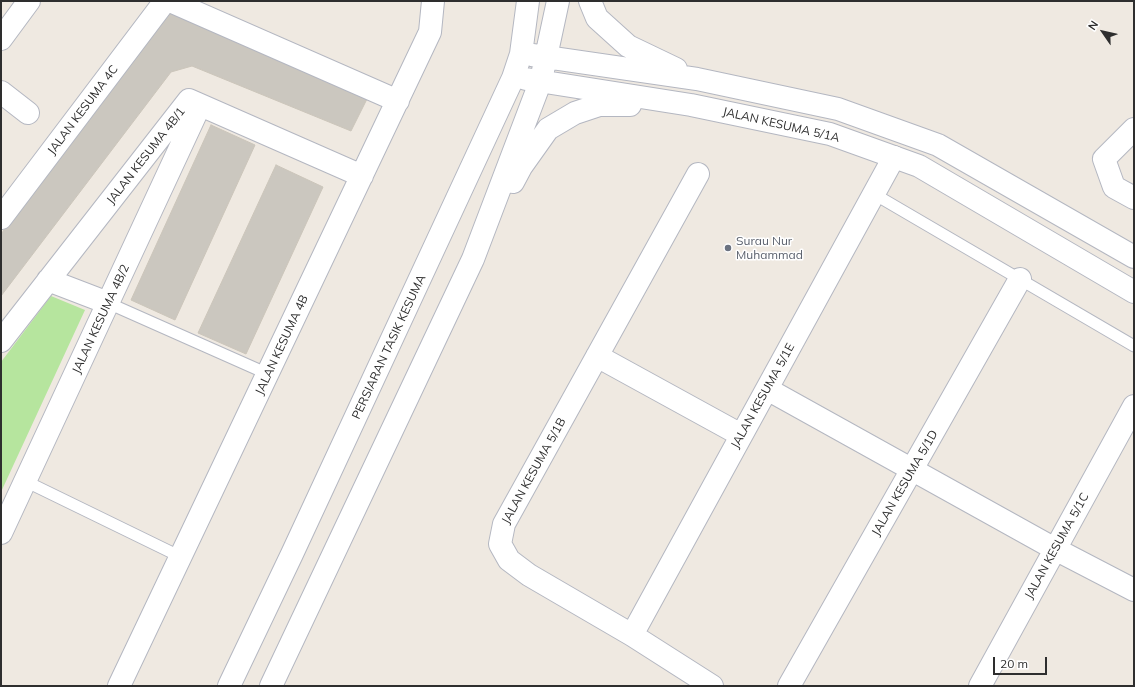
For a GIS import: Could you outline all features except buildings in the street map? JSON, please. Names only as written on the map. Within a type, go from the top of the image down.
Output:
[{"type":"street","points":[[1,38],[29,1]]},
{"type":"street","name":"JALAN KESUMA 4C","points":[[1,218],[165,1]]},
{"type":"street","points":[[170,1],[398,101]]},
{"type":"street","name":"JALAN KESUMA 4B","points":[[119,686],[430,32],[433,1]]},
{"type":"street","name":"PERSIARAN TASIK KESUMA","points":[[229,686],[296,547],[513,78],[521,54],[528,1]]},
{"type":"street","points":[[473,259],[541,80],[558,1]]},
{"type":"street","points":[[590,1],[597,18],[628,46],[698,79]]},
{"type":"street","points":[[521,54],[547,56],[698,79],[838,109],[938,145],[1134,257]]},
{"type":"street","name":"JALAN KESUMA 5/1A","points":[[513,78],[541,80],[692,105],[830,134],[919,166],[1134,292]]},
{"type":"street","points":[[1,92],[28,113]]},
{"type":"street","name":"JALAN KESUMA 4B/1","points":[[1,341],[189,100],[362,176]]},
{"type":"street","name":"JALAN KESUMA 4B/2","points":[[1,533],[200,105]]},
{"type":"street","points":[[271,686],[473,259],[521,167],[548,129],[575,113],[599,105],[692,105]]},
{"type":"street","points":[[1134,129],[1104,159],[1114,186],[1134,198]]},
{"type":"street","name":"JALAN KESUMA 5/1E","points":[[632,636],[894,157]]},
{"type":"street","name":"JALAN KESUMA 5/1B","points":[[698,174],[504,524],[500,544],[509,560],[529,575],[632,636],[712,686]]},
{"type":"street","name":"JALAN KESUMA 5/1D","points":[[789,686],[914,469],[1020,279]]},
{"type":"street","points":[[48,280],[108,303]]},
{"type":"street","points":[[597,356],[741,435]]},
{"type":"street","points":[[767,388],[1055,549],[1134,590]]},
{"type":"street","name":"JALAN KESUMA 5/1C","points":[[980,686],[1134,406]]},
{"type":"lane","points":[[874,194],[1134,346]]},
{"type":"lane","points":[[108,303],[268,374]]},
{"type":"lane","points":[[25,481],[181,557]]},
{"type":"green space","points":[[51,296],[85,310],[1,492],[1,362]]},
{"type":"place","name":"Surau Nur Muhammad","points":[[728,248]]}]
